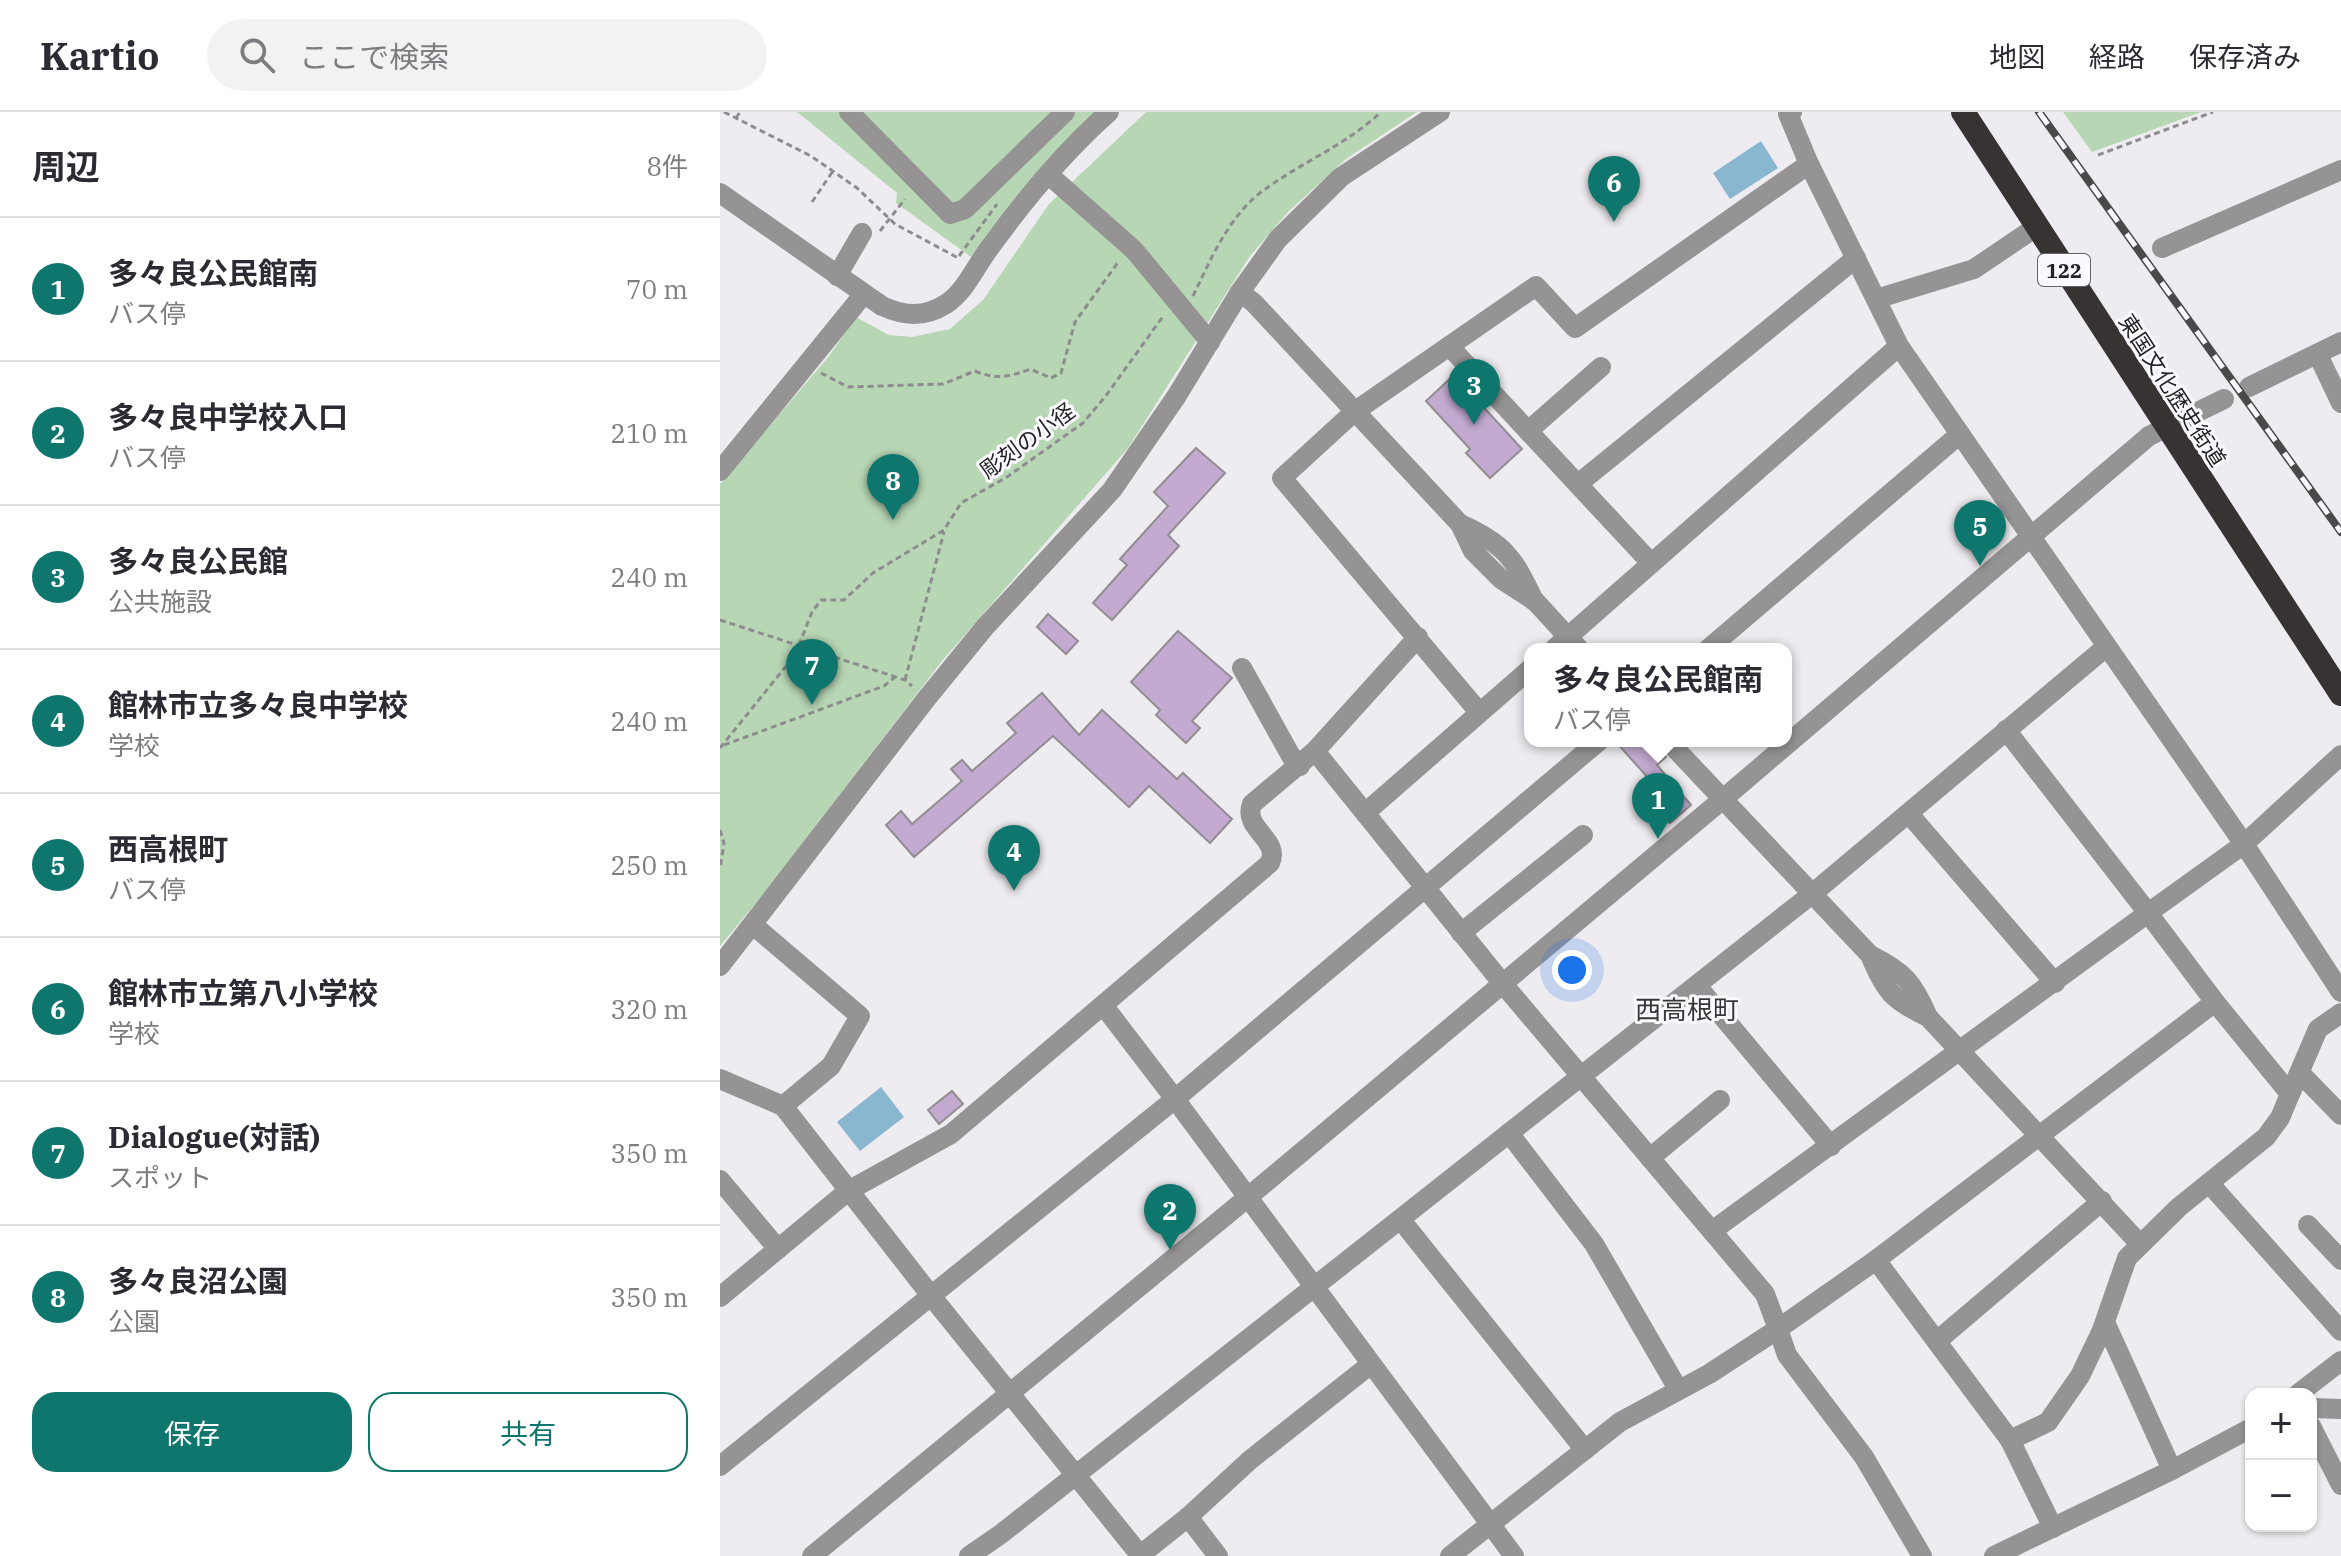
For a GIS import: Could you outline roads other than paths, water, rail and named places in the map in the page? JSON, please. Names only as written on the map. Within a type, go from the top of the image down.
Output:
[{"type":"highway","name":"東国文化歴史街道","points":[[1963,112],[2341,694]]},
{"type":"street","points":[[849,112],[950,214],[965,209],[1065,112]]},
{"type":"street","points":[[720,193],[863,295],[899,314],[916,315],[945,305],[964,286],[991,245],[1049,175],[1083,135],[1109,112]]},
{"type":"street","points":[[720,966],[927,698],[1027,580],[1112,490],[1145,445],[1240,292],[1278,239],[1341,177],[1440,112]]},
{"type":"street","points":[[1792,112],[1788,114],[1809,164],[1899,346],[2244,844],[2341,992]]},
{"type":"street","points":[[1479,712],[1282,478],[1354,412],[1536,286],[1575,328],[1809,164]]},
{"type":"street","points":[[2162,248],[2341,170]]},
{"type":"street","points":[[1049,175],[1134,250],[1210,342]]},
{"type":"street","points":[[1876,299],[1974,269],[2036,227]]},
{"type":"street","points":[[837,276],[868,237]]},
{"type":"street","points":[[1578,484],[1856,258]]},
{"type":"street","points":[[1240,292],[1254,303],[1460,524],[1489,537],[1517,563],[1535,601],[1566,643]]},
{"type":"street","points":[[720,471],[728,445],[808,364],[863,295]]},
{"type":"street","points":[[2249,387],[2341,342]]},
{"type":"street","points":[[1449,346],[1651,563]]},
{"type":"street","points":[[1569,643],[1651,563],[1899,346]]},
{"type":"street","points":[[2318,355],[2341,403]]},
{"type":"street","points":[[1528,431],[1601,367]]},
{"type":"street","points":[[1792,740],[2149,436],[2224,399]]},
{"type":"street","points":[[1715,643],[1960,434]]},
{"type":"street","points":[[720,1297],[848,1191],[951,1134],[1270,863],[1272,848],[1251,820],[1249,813],[1252,804],[1308,759],[1418,637]]},
{"type":"street","points":[[969,1556],[1697,986],[1909,814],[2106,647]]},
{"type":"street","points":[[1242,668],[1291,756],[1308,759],[1365,813],[1503,984],[1765,1294],[1787,1355],[1864,1457],[1922,1556]]},
{"type":"street","points":[[1365,813],[1524,674]]},
{"type":"street","points":[[2006,730],[2215,1002],[2290,1094]]},
{"type":"street","points":[[720,1466],[1175,1099],[1592,747]]},
{"type":"street","points":[[1674,747],[1870,955],[1898,969],[1916,989],[1928,1017],[2140,1244]]},
{"type":"street","points":[[812,1556],[1247,1198],[1784,747]]},
{"type":"street","points":[[1712,1231],[2244,844],[2341,755]]},
{"type":"street","points":[[1909,814],[2055,983]]},
{"type":"street","points":[[1461,933],[1583,835]]},
{"type":"street","points":[[753,925],[860,1016],[831,1066],[783,1106]]},
{"type":"street","points":[[1697,986],[1831,1146]]},
{"type":"street","points":[[1450,1556],[1620,1422],[1709,1374],[1876,1260],[2215,1002]]},
{"type":"street","points":[[1103,1005],[1514,1556]]},
{"type":"street","points":[[2010,1440],[2048,1422],[2080,1376],[2105,1322],[2127,1258],[2209,1183],[2266,1137],[2280,1118],[2318,1029],[2341,1013]]},
{"type":"street","points":[[2300,1073],[2341,1115]]},
{"type":"street","points":[[720,1079],[783,1106],[1139,1556],[1188,1517],[1250,1460],[1371,1364]]},
{"type":"street","points":[[1650,1158],[1720,1100]]},
{"type":"street","points":[[1509,1133],[1594,1244],[1678,1389]]},
{"type":"street","points":[[720,1180],[778,1249]]},
{"type":"street","points":[[2209,1183],[2341,1331]]},
{"type":"street","points":[[1937,1341],[2102,1201]]},
{"type":"street","points":[[1401,1220],[1585,1450]]},
{"type":"street","points":[[2308,1225],[2341,1260]]},
{"type":"street","points":[[1876,1260],[2010,1440],[2053,1528]]},
{"type":"street","points":[[2105,1322],[2172,1470]]},
{"type":"street","points":[[2306,1388],[2341,1361]]},
{"type":"street","points":[[2317,1408],[2341,1409]]},
{"type":"street","points":[[1994,1556],[2245,1431]]},
{"type":"street","points":[[2317,1438],[2341,1485]]},
{"type":"street","points":[[1188,1517],[1218,1556]]},
{"type":"water","points":[[1761,141],[1778,168],[1730,199],[1713,173]]},
{"type":"water","points":[[881,1087],[904,1117],[860,1151],[837,1122]]},
{"type":"railway","points":[[2039,112],[2341,532]]},
{"type":"place","name":"館林市立第八小学校","points":[[1614,222]]},
{"type":"place","name":"多々良公民館","points":[[1474,425]]},
{"type":"place","name":"多々良沼公園","points":[[893,520]]},
{"type":"place","name":"西高根町","points":[[1980,566]]},
{"type":"place","name":"Dialogue(対話)","points":[[812,705]]},
{"type":"place","name":"多々良公民館南","points":[[1658,839]]},
{"type":"place","name":"館林市立多々良中学校","points":[[1014,891]]},
{"type":"place","name":"多々良中学校入口","points":[[1170,1250]]},
{"type":"district","name":"西高根町","points":[[1687,1009]]}]
